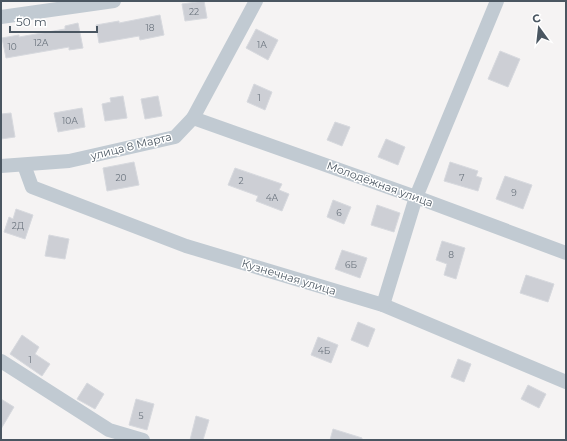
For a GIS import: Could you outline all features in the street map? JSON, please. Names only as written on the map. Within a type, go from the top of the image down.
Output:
[{"type":"street","points":[[1,17],[114,1]]},
{"type":"street","name":"улица 8 Марта","points":[[1,166],[68,161],[175,137],[194,118],[256,1]]},
{"type":"street","points":[[383,305],[416,197],[497,1]]},
{"type":"street","name":"Молодёжная улица","points":[[194,118],[416,197],[566,253]]},
{"type":"street","name":"Кузнечная улица","points":[[24,165],[32,187],[186,246],[383,305],[566,382]]},
{"type":"street","points":[[1,361],[106,435],[143,440]]},
{"type":"building","points":[[204,1],[207,18],[185,21],[182,4]]},
{"type":"building","points":[[160,15],[164,35],[140,40],[139,36],[99,43],[96,25],[119,21],[119,23]]},
{"type":"building","points":[[78,23],[83,48],[69,50],[69,47],[6,58],[2,38],[19,35],[19,37],[65,29],[65,26]]},
{"type":"building","points":[[256,29],[278,40],[268,60],[246,48]]},
{"type":"building","points":[[500,51],[520,59],[508,87],[488,79]]},
{"type":"building","points":[[254,84],[272,92],[265,110],[247,102]]},
{"type":"building","points":[[123,96],[127,118],[105,121],[102,104],[111,102],[110,98]]},
{"type":"building","points":[[158,96],[162,116],[145,119],[141,99]]},
{"type":"building","points":[[82,108],[85,127],[58,132],[54,113]]},
{"type":"building","points":[[11,113],[15,137],[1,139],[1,114]]},
{"type":"building","points":[[335,122],[350,127],[342,146],[327,140]]},
{"type":"building","points":[[386,139],[405,147],[398,165],[378,157]]},
{"type":"building","points":[[134,162],[139,185],[107,191],[103,168]]},
{"type":"building","points":[[450,162],[478,171],[476,176],[482,178],[478,191],[444,181]]},
{"type":"building","points":[[235,168],[282,184],[279,190],[289,194],[282,211],[256,201],[258,196],[228,185]]},
{"type":"building","points":[[505,176],[532,185],[523,209],[496,199]]},
{"type":"building","points":[[333,200],[351,207],[344,224],[327,217]]},
{"type":"building","points":[[377,205],[400,213],[394,232],[371,225]]},
{"type":"building","points":[[16,209],[33,215],[25,239],[4,232],[9,217],[13,219]]},
{"type":"building","points":[[49,235],[69,239],[65,259],[45,256]]},
{"type":"building","points":[[442,241],[465,248],[456,279],[444,275],[447,264],[436,260]]},
{"type":"building","points":[[342,250],[367,258],[360,278],[335,269]]},
{"type":"building","points":[[526,275],[554,284],[548,302],[520,293]]},
{"type":"building","points":[[358,322],[375,329],[368,347],[351,340]]},
{"type":"building","points":[[22,335],[39,347],[35,354],[50,364],[42,376],[10,354]]},
{"type":"building","points":[[318,337],[338,345],[331,363],[311,355]]},
{"type":"building","points":[[458,359],[471,364],[464,382],[451,377]]},
{"type":"building","points":[[87,383],[104,394],[95,409],[77,399]]},
{"type":"building","points":[[528,385],[546,394],[539,408],[521,399]]},
{"type":"building","points":[[1,399],[14,407],[1,429]]},
{"type":"building","points":[[136,399],[154,404],[147,430],[129,425]]},
{"type":"building","points":[[196,416],[209,420],[203,440],[190,440]]},
{"type":"building","points":[[333,429],[362,438],[362,440],[330,440]]}]
